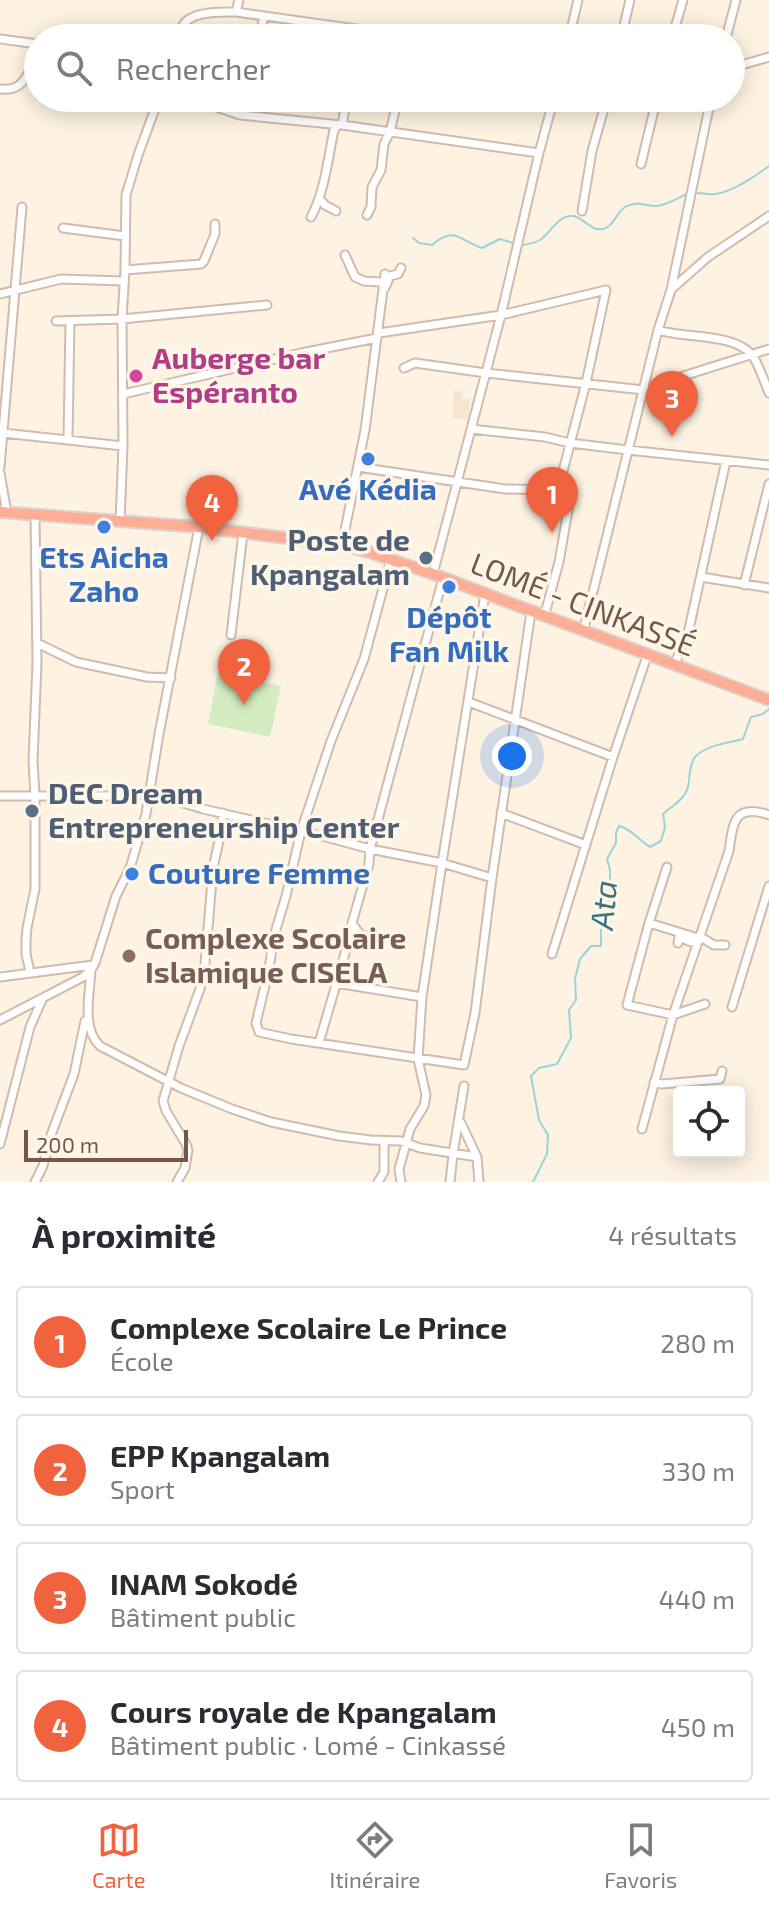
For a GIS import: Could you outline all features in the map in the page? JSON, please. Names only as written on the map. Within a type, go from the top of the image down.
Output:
[{"type":"highway","name":"LOMÉ - CINKASSÉ","points":[[4,513],[199,527],[342,545],[438,576],[769,700]]},
{"type":"street","points":[[236,12],[239,0]]},
{"type":"street","points":[[572,24],[578,0]]},
{"type":"street","points":[[624,24],[630,0]]},
{"type":"street","points":[[676,24],[683,0]]},
{"type":"street","points":[[730,24],[736,0]]},
{"type":"street","points":[[183,24],[202,14],[236,12],[304,24]]},
{"type":"street","points":[[262,24],[264,16]]},
{"type":"street","points":[[0,39],[24,42]]},
{"type":"street","points":[[745,64],[769,57]]},
{"type":"street","points":[[0,89],[9,90],[21,85],[24,79]]},
{"type":"street","points":[[120,523],[126,195],[154,112]]},
{"type":"street","points":[[231,112],[539,153]]},
{"type":"street","points":[[311,217],[319,198],[334,130],[340,125],[343,112]]},
{"type":"street","points":[[367,215],[371,207],[372,187],[381,170],[384,144],[395,112]]},
{"type":"street","points":[[319,1043],[369,864],[370,849],[438,576],[458,481],[550,112]]},
{"type":"street","points":[[582,211],[592,151],[603,112]]},
{"type":"street","points":[[641,164],[654,112]]},
{"type":"street","points":[[583,632],[658,330],[671,290],[708,112]]},
{"type":"street","points":[[319,198],[336,211]]},
{"type":"street","points":[[0,467],[22,207]]},
{"type":"street","points":[[671,290],[708,257],[769,216]]},
{"type":"street","points":[[125,270],[201,264],[215,234],[215,224]]},
{"type":"street","points":[[63,228],[125,236]]},
{"type":"street","points":[[345,255],[355,277],[381,282],[385,288]]},
{"type":"street","points":[[385,288],[390,276],[398,274],[401,268]]},
{"type":"street","points":[[342,545],[365,430],[385,274]]},
{"type":"street","points":[[0,294],[61,279],[123,281]]},
{"type":"street","points":[[123,394],[378,336],[501,315],[606,290],[558,490]]},
{"type":"street","points":[[56,321],[122,319],[267,305]]},
{"type":"street","points":[[68,440],[70,321]]},
{"type":"street","points":[[658,330],[719,339],[740,346],[752,355],[769,393]]},
{"type":"street","points":[[404,368],[415,363],[644,390],[769,349]]},
{"type":"street","points":[[471,429],[769,465]]},
{"type":"street","points":[[3,433],[123,446]]},
{"type":"street","points":[[674,666],[689,629],[726,461]]},
{"type":"street","points":[[358,467],[505,489],[571,493],[559,562],[544,617]]},
{"type":"street","points":[[0,473],[4,513]]},
{"type":"street","points":[[744,585],[769,484]]},
{"type":"street","points":[[30,972],[26,940],[35,889],[35,515]]},
{"type":"street","points":[[28,1182],[37,1179],[74,1074],[89,1003],[93,966],[116,896],[130,868],[146,814],[199,527]]},
{"type":"street","points":[[231,635],[243,533]]},
{"type":"street","points":[[391,559],[364,659],[331,741],[301,831],[274,936],[256,1026],[262,1034],[464,1065],[475,1013],[531,612]]},
{"type":"street","points":[[701,577],[769,588]]},
{"type":"street","points":[[401,1182],[399,1169],[410,1129],[424,1106],[426,1095],[418,1059],[422,997],[485,594]]},
{"type":"street","points":[[37,643],[76,662],[147,677],[171,678]]},
{"type":"street","points":[[552,954],[647,656]]},
{"type":"street","points":[[469,702],[613,757]]},
{"type":"street","points":[[0,796],[150,793],[370,849],[442,863],[492,878]]},
{"type":"street","points":[[642,1129],[696,937],[729,851],[733,824],[737,816],[751,810],[769,815]]},
{"type":"street","points":[[177,1182],[185,1168],[188,1150],[163,1106],[163,1096],[200,989],[213,868],[223,813]]},
{"type":"street","points":[[501,813],[586,845]]},
{"type":"street","points":[[667,867],[627,1005],[673,1015],[705,1004]]},
{"type":"street","points":[[732,1007],[769,886]]},
{"type":"street","points":[[352,923],[362,936],[377,938]]},
{"type":"street","points":[[649,923],[714,945],[725,945]]},
{"type":"street","points":[[678,943],[679,937],[691,942],[696,937]]},
{"type":"street","points":[[0,977],[93,966]]},
{"type":"street","points":[[0,1020],[83,977],[93,966]]},
{"type":"street","points":[[336,983],[422,997]]},
{"type":"street","points":[[0,1144],[30,1027],[42,1000]]},
{"type":"street","points":[[89,1003],[89,1025],[97,1044],[198,1096],[271,1122],[323,1133],[401,1141],[420,1148],[477,1157]]},
{"type":"street","points":[[654,1082],[720,1079],[722,1071]]},
{"type":"street","points":[[450,1182],[464,1086]]},
{"type":"street","points":[[460,1121],[477,1157],[479,1182]]},
{"type":"street","points":[[378,1182],[384,1172],[384,1141]]},
{"type":"shaded area","points":[[454,391],[462,392],[462,398],[470,399],[468,418],[453,419]]},
{"type":"green space","points":[[218,673],[281,686],[270,737],[208,724]]},
{"type":"waterway","points":[[696,193],[713,194],[730,190],[769,166]]},
{"type":"waterway","points":[[523,245],[540,240],[565,217],[574,216],[594,228],[603,229],[629,205],[660,205],[685,195]]},
{"type":"waterway","points":[[413,238],[419,243],[432,245],[452,235],[482,248],[500,239],[513,243]]},
{"type":"waterway","name":"Ata","points":[[533,1182],[547,1154],[548,1135],[539,1120],[531,1076],[539,1068],[557,1064],[571,1038],[569,1010],[576,1000],[575,979],[580,959],[591,946],[601,946],[601,927],[610,899],[607,859],[616,843],[619,826],[650,847],[661,841],[665,827],[663,814],[684,795],[695,757],[711,747],[743,739],[751,717],[769,709]]},
{"type":"place","name":"Auberge bar Espéranto","points":[[136,376]]},
{"type":"place","name":"INAM Sokodé","points":[[672,437]]},
{"type":"place","name":"Avé Kédia","points":[[368,459]]},
{"type":"place","name":"Ets Aicha Zaho","points":[[104,527]]},
{"type":"place","name":"Complexe Scolaire Le Prince","points":[[552,533]]},
{"type":"place","name":"Cours royale de Kpangalam","points":[[212,541]]},
{"type":"place","name":"Poste de Kpangalam","points":[[426,558]]},
{"type":"place","name":"Dépôt Fan Milk","points":[[449,587]]},
{"type":"place","name":"EPP Kpangalam","points":[[244,705]]},
{"type":"place","name":"DEC Dream Entrepreneurship Center","points":[[32,811]]},
{"type":"place","name":"Couture Femme","points":[[132,874]]},
{"type":"place","name":"Complexe Scolaire Islamique CISELA","points":[[129,956]]}]
